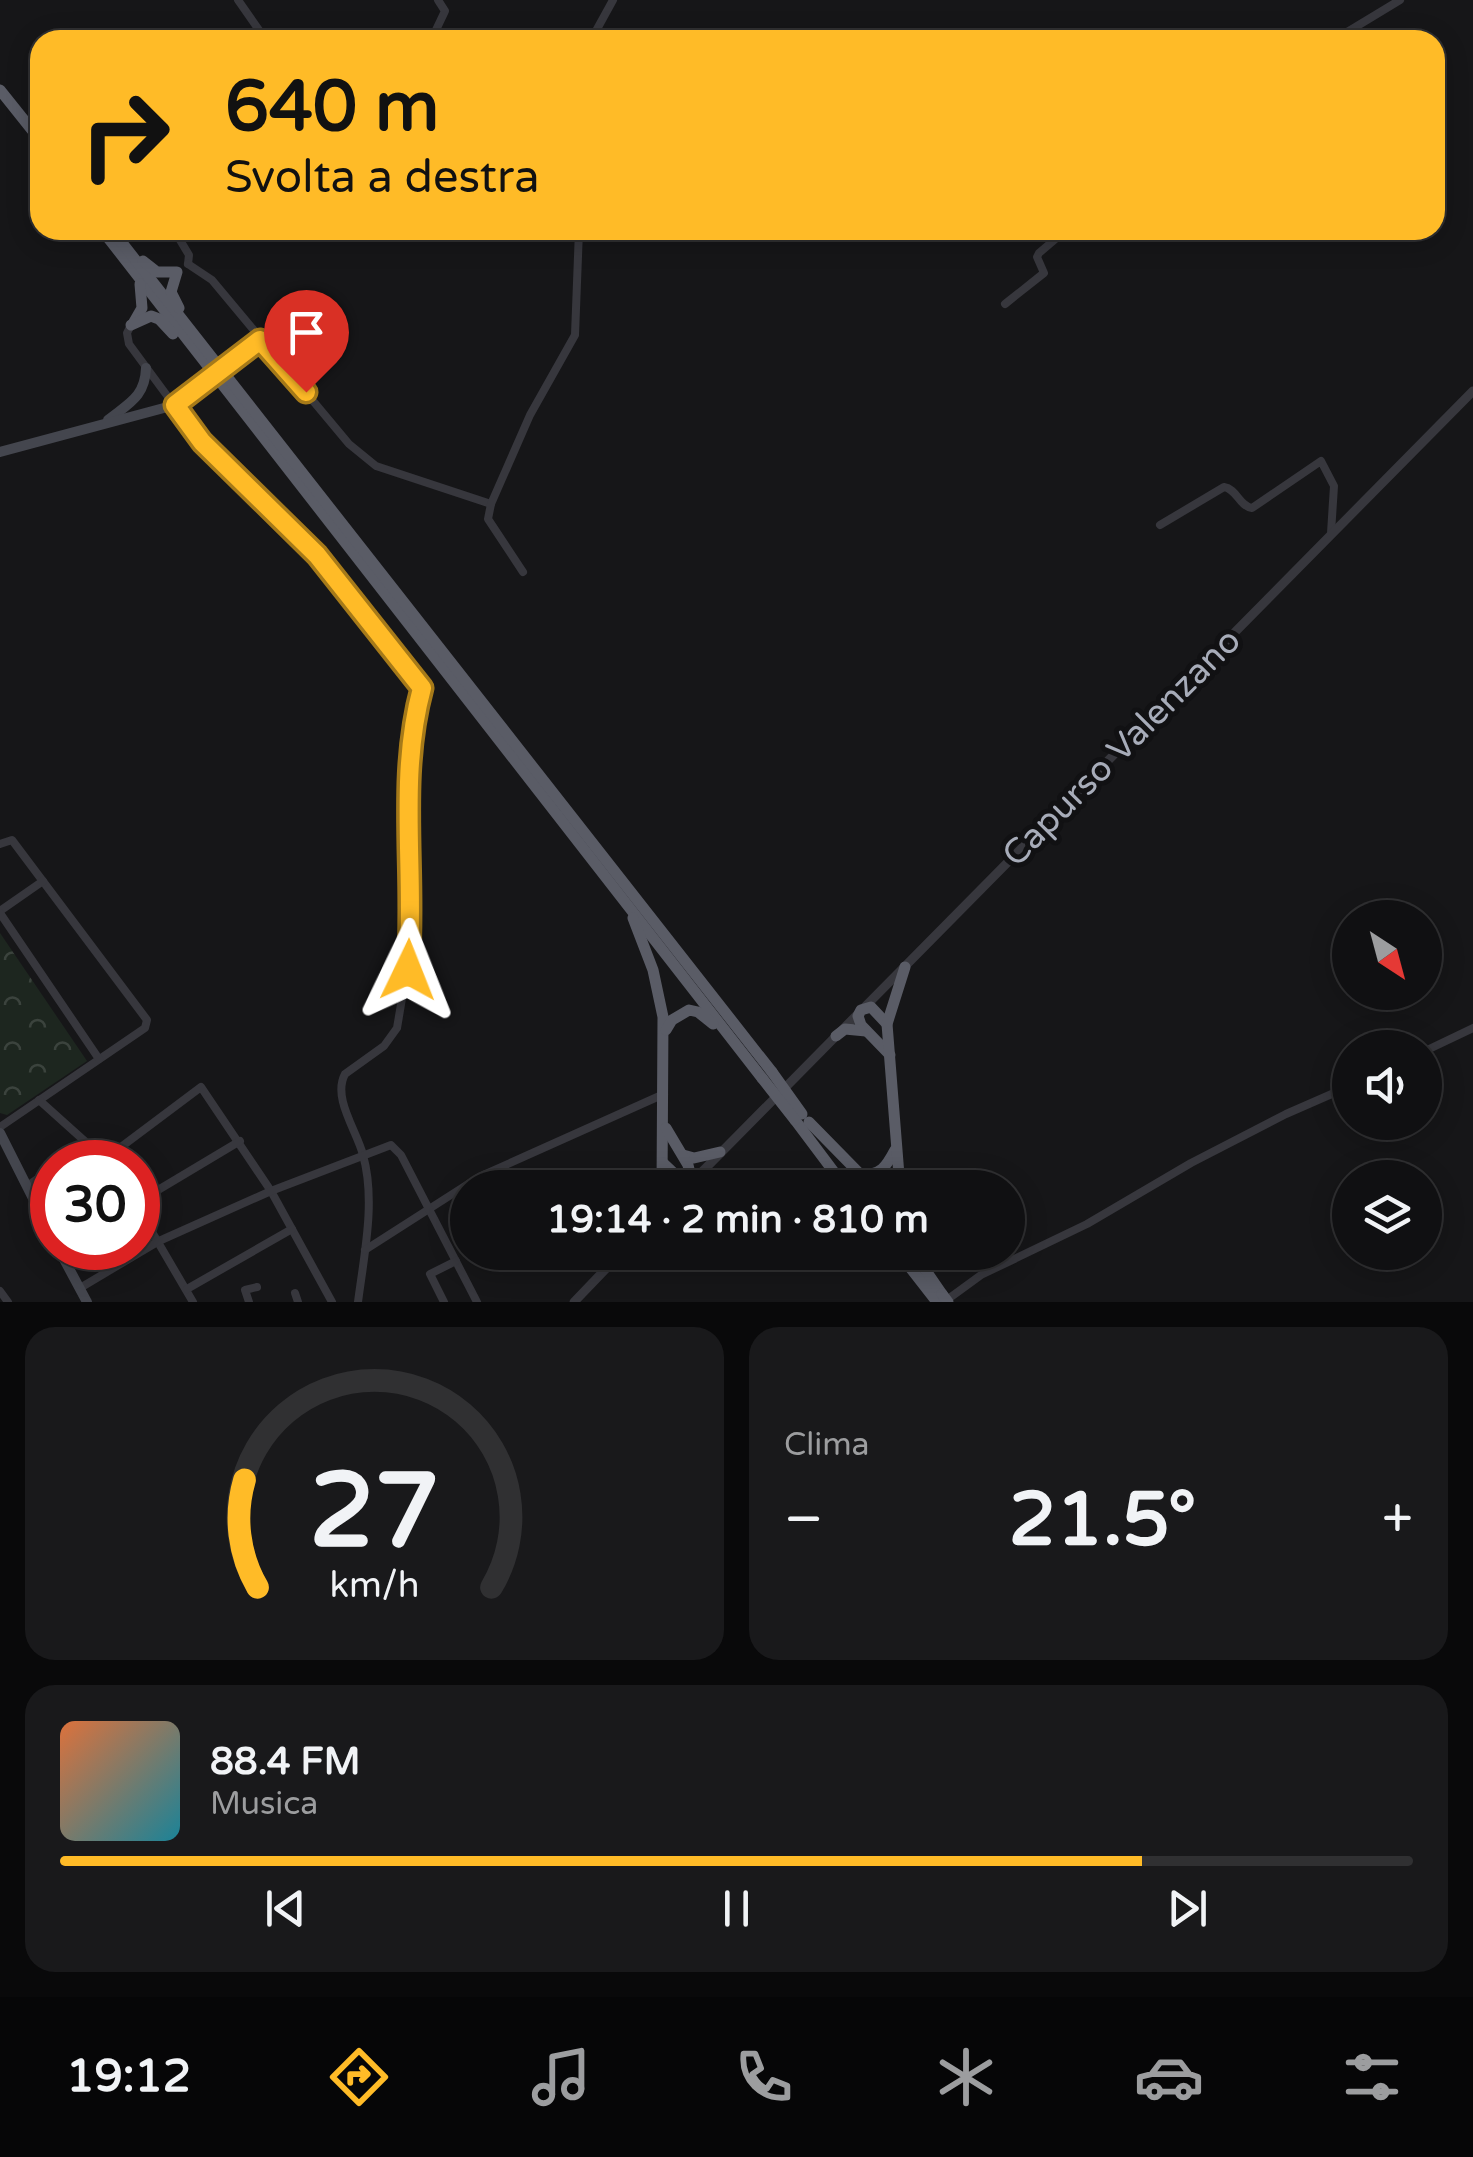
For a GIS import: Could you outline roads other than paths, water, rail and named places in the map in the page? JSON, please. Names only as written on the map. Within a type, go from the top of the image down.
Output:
[{"type":"highway","points":[[0,90],[30,128]]},
{"type":"highway","points":[[0,99],[30,136]]},
{"type":"highway","points":[[110,240],[748,1060]]},
{"type":"highway","points":[[120,240],[767,1075],[846,1170]]},
{"type":"highway","points":[[128,250],[158,272],[176,272],[171,292],[192,326],[192,333]]},
{"type":"highway","points":[[131,325],[143,302],[135,273]]},
{"type":"highway","points":[[131,325],[151,316],[159,319],[196,352]]},
{"type":"highway","points":[[628,905],[654,970],[661,1000],[662,1170]]},
{"type":"highway","points":[[898,1170],[887,1024],[905,966]]},
{"type":"highway","points":[[887,1024],[870,1008],[861,1010],[858,1016],[866,1032],[890,1056]]},
{"type":"highway","points":[[664,1034],[680,1013],[698,1012],[767,1075]]},
{"type":"highway","points":[[836,1036],[845,1029],[866,1032]]},
{"type":"highway","points":[[802,1118],[860,1176],[884,1169],[895,1150]]},
{"type":"highway","points":[[802,1118],[835,1170]]},
{"type":"highway","points":[[664,1124],[683,1155],[694,1158],[720,1152]]},
{"type":"highway","points":[[683,1155],[686,1170]]},
{"type":"highway","points":[[662,1162],[670,1170]]},
{"type":"highway","points":[[914,1270],[941,1300]]},
{"type":"highway","points":[[926,1270],[941,1300]]},
{"type":"main road","points":[[103,424],[138,396],[146,385],[146,368]]},
{"type":"main road","points":[[0,452],[175,405]]},
{"type":"main road","points":[[0,1130],[5,1155],[30,1192]]},
{"type":"main road","points":[[71,1270],[87,1302]]},
{"type":"street","points":[[238,0],[259,30]]},
{"type":"street","points":[[436,30],[445,11],[438,0]]},
{"type":"street","points":[[596,30],[613,0]]},
{"type":"street","points":[[1350,30],[1400,0]]},
{"type":"street","points":[[176,272],[188,264],[189,255],[180,240]]},
{"type":"street","points":[[523,572],[488,519],[530,415],[575,335],[579,240]]},
{"type":"street","points":[[1004,304],[1044,273],[1038,252],[1053,240]]},
{"type":"street","points":[[188,264],[212,280],[349,444],[376,466],[491,504]]},
{"type":"street","points":[[131,325],[127,333],[130,344],[202,442],[317,555],[422,688],[411,727],[407,772],[410,951],[397,1028],[390,1041],[341,1081],[344,1102],[364,1156],[368,1208],[358,1302]]},
{"type":"street","points":[[175,405],[260,340]]},
{"type":"street","name":"Capurso Valenzano","points":[[703,1170],[1473,391]]},
{"type":"street","points":[[1160,525],[1224,486],[1252,508],[1321,461],[1334,486],[1332,533]]},
{"type":"street","points":[[0,844],[12,840],[148,1020],[145,1028],[0,1130]]},
{"type":"street","points":[[43,882],[0,912],[99,1059]]},
{"type":"street","points":[[1442,1043],[1473,1028]]},
{"type":"street","points":[[133,1140],[201,1087],[240,1141],[332,1302]]},
{"type":"street","points":[[365,1250],[479,1178],[664,1094]]},
{"type":"street","points":[[941,1300],[982,1275],[1087,1224],[1190,1163],[1332,1094]]},
{"type":"street","points":[[39,1100],[84,1140]]},
{"type":"street","points":[[160,1191],[240,1141]]},
{"type":"street","points":[[160,1241],[270,1191],[394,1146],[450,1249]]},
{"type":"street","points":[[187,1289],[292,1229]]},
{"type":"street","points":[[160,1243],[193,1302]]},
{"type":"street","points":[[444,1302],[430,1274],[450,1264]]},
{"type":"street","points":[[80,1288],[110,1270]]},
{"type":"street","points":[[461,1270],[477,1302]]},
{"type":"street","points":[[574,1302],[605,1270]]},
{"type":"street","points":[[250,1302],[245,1290],[257,1286]]},
{"type":"street","points":[[0,1291],[8,1302]]}]
